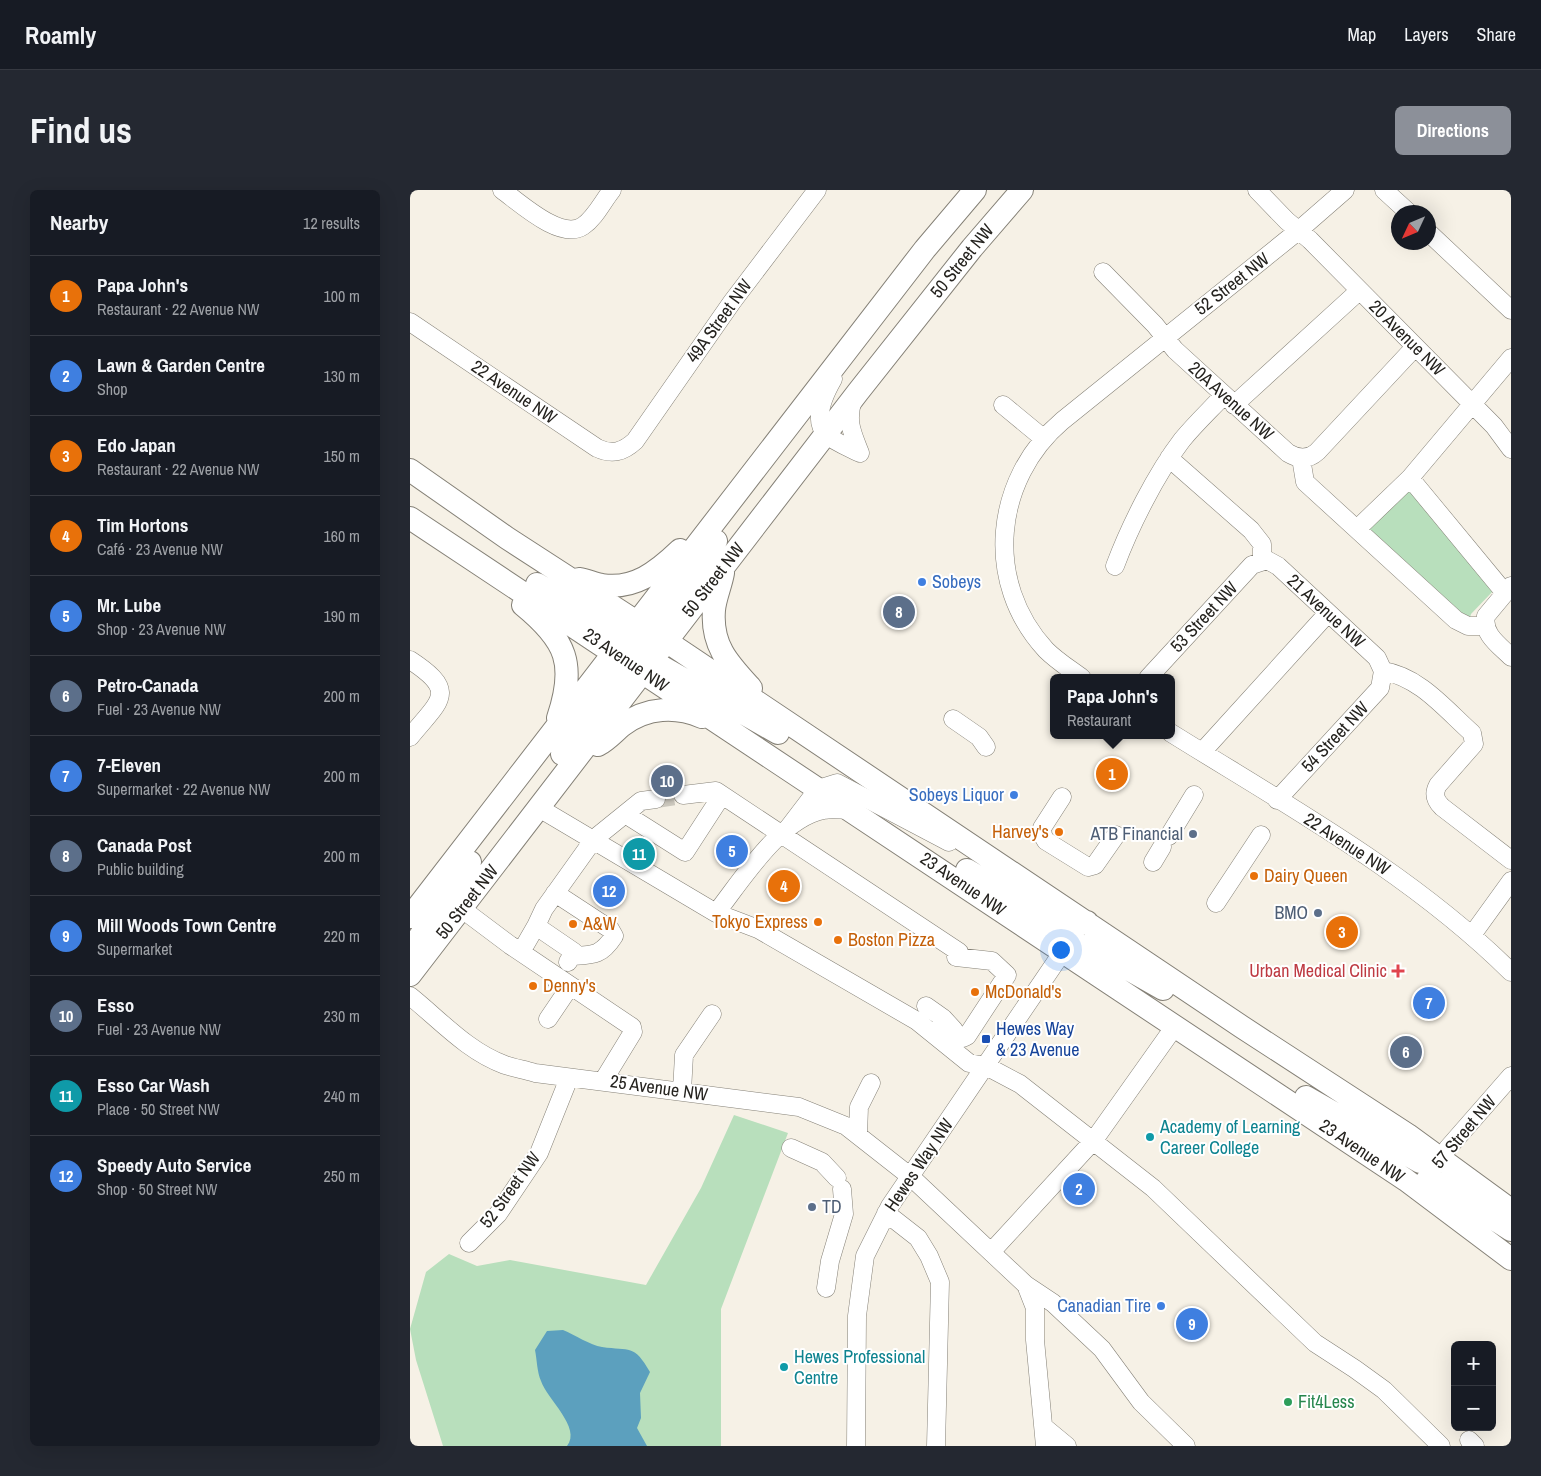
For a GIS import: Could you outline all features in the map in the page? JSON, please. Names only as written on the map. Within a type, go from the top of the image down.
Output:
[{"type":"main road","name":"50 Street NW","points":[[410,975],[580,755],[714,520],[925,249],[975,190]]},
{"type":"main road","name":"50 Street NW","points":[[410,917],[554,731],[724,567],[972,248],[1022,190]]},
{"type":"main road","points":[[496,865],[543,782],[746,497],[772,446]]},
{"type":"main road","name":"23 Avenue NW","points":[[410,470],[507,538],[568,577],[640,647],[732,730],[1418,1189],[1511,1259]]},
{"type":"main road","points":[[411,518],[434,542],[524,606],[544,624],[558,641],[566,658],[567,680],[564,699],[554,731]]},
{"type":"main road","name":"23 Avenue NW","points":[[411,518],[640,647],[776,714],[1440,1158],[1511,1210]]},
{"type":"main road","points":[[568,577],[601,585],[630,585],[669,562],[714,520]]},
{"type":"main road","points":[[724,567],[714,609],[717,643],[732,668],[776,714]]},
{"type":"main road","points":[[640,647],[835,766],[873,779]]},
{"type":"main road","points":[[580,755],[603,742],[631,720],[659,710],[686,710],[732,730]]},
{"type":"main road","points":[[410,951],[476,853],[512,784]]},
{"type":"main road","points":[[904,844],[959,865],[1061,926],[1070,928],[1087,922]]},
{"type":"main road","points":[[1062,950],[1073,944],[1089,947],[1178,998],[1242,1027]]},
{"type":"main road","points":[[1215,1052],[1274,1078],[1420,1162],[1440,1158]]},
{"type":"main road","points":[[1418,1189],[1427,1183],[1440,1184],[1511,1230]]},
{"type":"street","points":[[502,190],[550,224],[572,230],[584,226],[612,190]]},
{"type":"street","name":"49A Street NW","points":[[621,451],[635,441],[732,302],[817,190]]},
{"type":"street","points":[[1257,190],[1298,231]]},
{"type":"street","name":"52 Street NW","points":[[1077,674],[1046,650],[1029,628],[1014,597],[1006,565],[1005,530],[1015,485],[1024,463],[1044,438],[1165,337],[1298,231],[1345,190]]},
{"type":"street","points":[[1384,190],[1400,205]]},
{"type":"street","name":"20 Avenue NW","points":[[1298,231],[1310,240],[1473,404],[1494,426],[1511,449]]},
{"type":"street","points":[[1436,240],[1511,310]]},
{"type":"street","points":[[1103,272],[1165,337]]},
{"type":"street","points":[[1114,566],[1123,543],[1169,458],[1183,439],[1359,291]]},
{"type":"street","name":"22 Avenue NW","points":[[410,322],[598,448],[608,452],[621,451]]},
{"type":"street","name":"20A Avenue NW","points":[[1165,337],[1175,350],[1288,453],[1302,458]]},
{"type":"street","points":[[852,343],[821,404],[823,427],[826,434],[860,453],[850,427],[848,414],[854,398]]},
{"type":"street","points":[[1415,347],[1317,452],[1308,458],[1302,458],[1306,482],[1456,620],[1468,626],[1486,626]]},
{"type":"street","points":[[1357,528],[1410,478],[1511,358]]},
{"type":"street","points":[[1003,406],[1044,438]]},
{"type":"street","points":[[1169,458],[1251,530],[1262,544],[1262,560]]},
{"type":"street","points":[[1410,478],[1508,590],[1486,616],[1486,626],[1490,637],[1511,657]]},
{"type":"street","name":"21 Avenue NW","points":[[1262,560],[1267,560],[1278,566],[1377,658],[1383,670]]},
{"type":"street","name":"53 Street NW","points":[[1152,674],[1252,566],[1262,560]]},
{"type":"street","points":[[1202,752],[1328,613]]},
{"type":"street","points":[[410,660],[433,676],[438,681],[440,690],[436,706],[410,737]]},
{"type":"street","points":[[1383,670],[1399,673],[1412,679],[1472,734],[1474,744],[1438,785],[1435,790],[1436,798],[1442,807],[1511,860]]},
{"type":"street","name":"54 Street NW","points":[[1278,800],[1376,693],[1382,682],[1383,670]]},
{"type":"street","points":[[954,719],[979,737],[986,747]]},
{"type":"street","name":"22 Avenue NW","points":[[1175,735],[1381,865],[1472,935],[1511,972]]},
{"type":"street","points":[[716,913],[818,789],[837,783],[958,847],[1002,866]]},
{"type":"street","points":[[683,795],[716,791],[785,829],[957,955],[992,961],[1007,976],[966,1036],[962,1039],[955,1038],[924,1009]]},
{"type":"street","points":[[626,814],[686,852],[722,795]]},
{"type":"street","points":[[1153,862],[1194,795]]},
{"type":"street","points":[[1062,797],[1042,828],[1042,836],[1046,840],[1088,867],[1095,865],[1116,835]]},
{"type":"street","points":[[518,950],[536,926],[555,893],[594,839],[641,801],[656,799]]},
{"type":"street","points":[[539,808],[716,913],[776,939],[917,1021],[969,1062],[986,1066],[1020,1084],[1153,1188],[1309,1338],[1384,1390],[1441,1446]]},
{"type":"street","points":[[785,829],[814,812],[825,809],[851,810]]},
{"type":"street","points":[[1216,903],[1260,835]]},
{"type":"street","points":[[1472,935],[1511,881]]},
{"type":"street","points":[[555,893],[610,930],[614,936],[607,946],[596,955],[572,956]]},
{"type":"street","points":[[462,909],[518,950],[632,1027],[633,1032],[603,1081]]},
{"type":"street","name":"Hewes Way NW","points":[[856,1446],[858,1316],[860,1283],[865,1256],[886,1213],[1062,950],[1087,922]]},
{"type":"street","points":[[536,926],[574,952],[559,977]]},
{"type":"street","points":[[518,950],[524,959],[569,988],[548,1019]]},
{"type":"street","name":"25 Avenue NW","points":[[410,996],[476,1050],[504,1064],[535,1073],[569,1078],[807,1108],[846,1126],[911,1177],[992,1251],[1026,1285]]},
{"type":"street","points":[[682,1091],[684,1055],[712,1014]]},
{"type":"street","points":[[992,1251],[1094,1140],[1175,1026]]},
{"type":"street","name":"57 Street NW","points":[[1418,1189],[1440,1158],[1511,1076]]},
{"type":"street","name":"52 Street NW","points":[[469,1243],[498,1214],[539,1153],[569,1078]]},
{"type":"street","points":[[858,1135],[859,1107],[871,1083]]},
{"type":"street","points":[[791,1148],[822,1162],[839,1184],[844,1214],[830,1261],[826,1288]]},
{"type":"street","points":[[886,1213],[918,1238],[929,1256],[940,1282],[936,1446]]},
{"type":"street","points":[[1026,1285],[1035,1308],[1038,1375],[1045,1446]]},
{"type":"street","points":[[1026,1285],[1053,1303],[1102,1349],[1141,1402],[1186,1446]]},
{"type":"street","points":[[1044,1427],[1067,1446]]},
{"type":"green space","points":[[1406,480],[1495,589],[1471,614],[1469,621],[1365,532]]},
{"type":"green space","points":[[734,1115],[788,1133],[721,1309],[721,1446],[443,1446],[416,1360],[410,1329],[426,1272],[449,1254],[477,1266],[510,1260],[646,1285],[701,1188]]},
{"type":"water","points":[[563,1330],[597,1346],[630,1350],[640,1357],[650,1372],[640,1393],[641,1418],[637,1428],[647,1446],[567,1446],[570,1439],[570,1431],[567,1422],[544,1388],[538,1370],[535,1350],[547,1331]]},
{"type":"tunnel","points":[[656,799],[683,795]]},
{"type":"place","name":"Sobeys","points":[[922,582]]},
{"type":"place","name":"Canada Post","points":[[899,612]]},
{"type":"place","name":"Papa John's","points":[[1112,774]]},
{"type":"place","name":"Esso","points":[[667,781]]},
{"type":"place","name":"Sobeys Liquor","points":[[1014,795]]},
{"type":"place","name":"Harvey's","points":[[1059,832]]},
{"type":"place","name":"ATB Financial","points":[[1193,834]]},
{"type":"place","name":"Mr. Lube","points":[[732,851]]},
{"type":"place","name":"Esso Car Wash","points":[[639,854]]},
{"type":"place","name":"Dairy Queen","points":[[1254,876]]},
{"type":"place","name":"Tim Hortons","points":[[784,886]]},
{"type":"place","name":"Speedy Auto Service","points":[[609,891]]},
{"type":"place","name":"BMO","points":[[1318,913]]},
{"type":"place","name":"Tokyo Express","points":[[818,922]]},
{"type":"place","name":"A&W","points":[[573,924]]},
{"type":"place","name":"Edo Japan","points":[[1342,932]]},
{"type":"place","name":"Boston Pizza","points":[[838,940]]},
{"type":"place","name":"Urban Medical Clinic","points":[[1398,971]]},
{"type":"place","name":"Denny's","points":[[533,986]]},
{"type":"place","name":"McDonald's","points":[[975,992]]},
{"type":"place","name":"7-Eleven","points":[[1429,1003]]},
{"type":"place","name":"Hewes Way & 23 Avenue","points":[[986,1039]]},
{"type":"place","name":"Petro-Canada","points":[[1406,1052]]},
{"type":"place","name":"Academy of Learning Career College","points":[[1150,1137]]},
{"type":"place","name":"Lawn & Garden Centre","points":[[1079,1189]]},
{"type":"place","name":"TD","points":[[812,1207]]},
{"type":"place","name":"Canadian Tire","points":[[1161,1306]]},
{"type":"place","name":"Mill Woods Town Centre","points":[[1192,1324]]},
{"type":"place","name":"Hewes Professional Centre","points":[[784,1367]]},
{"type":"place","name":"Fit4Less","points":[[1288,1402]]}]
